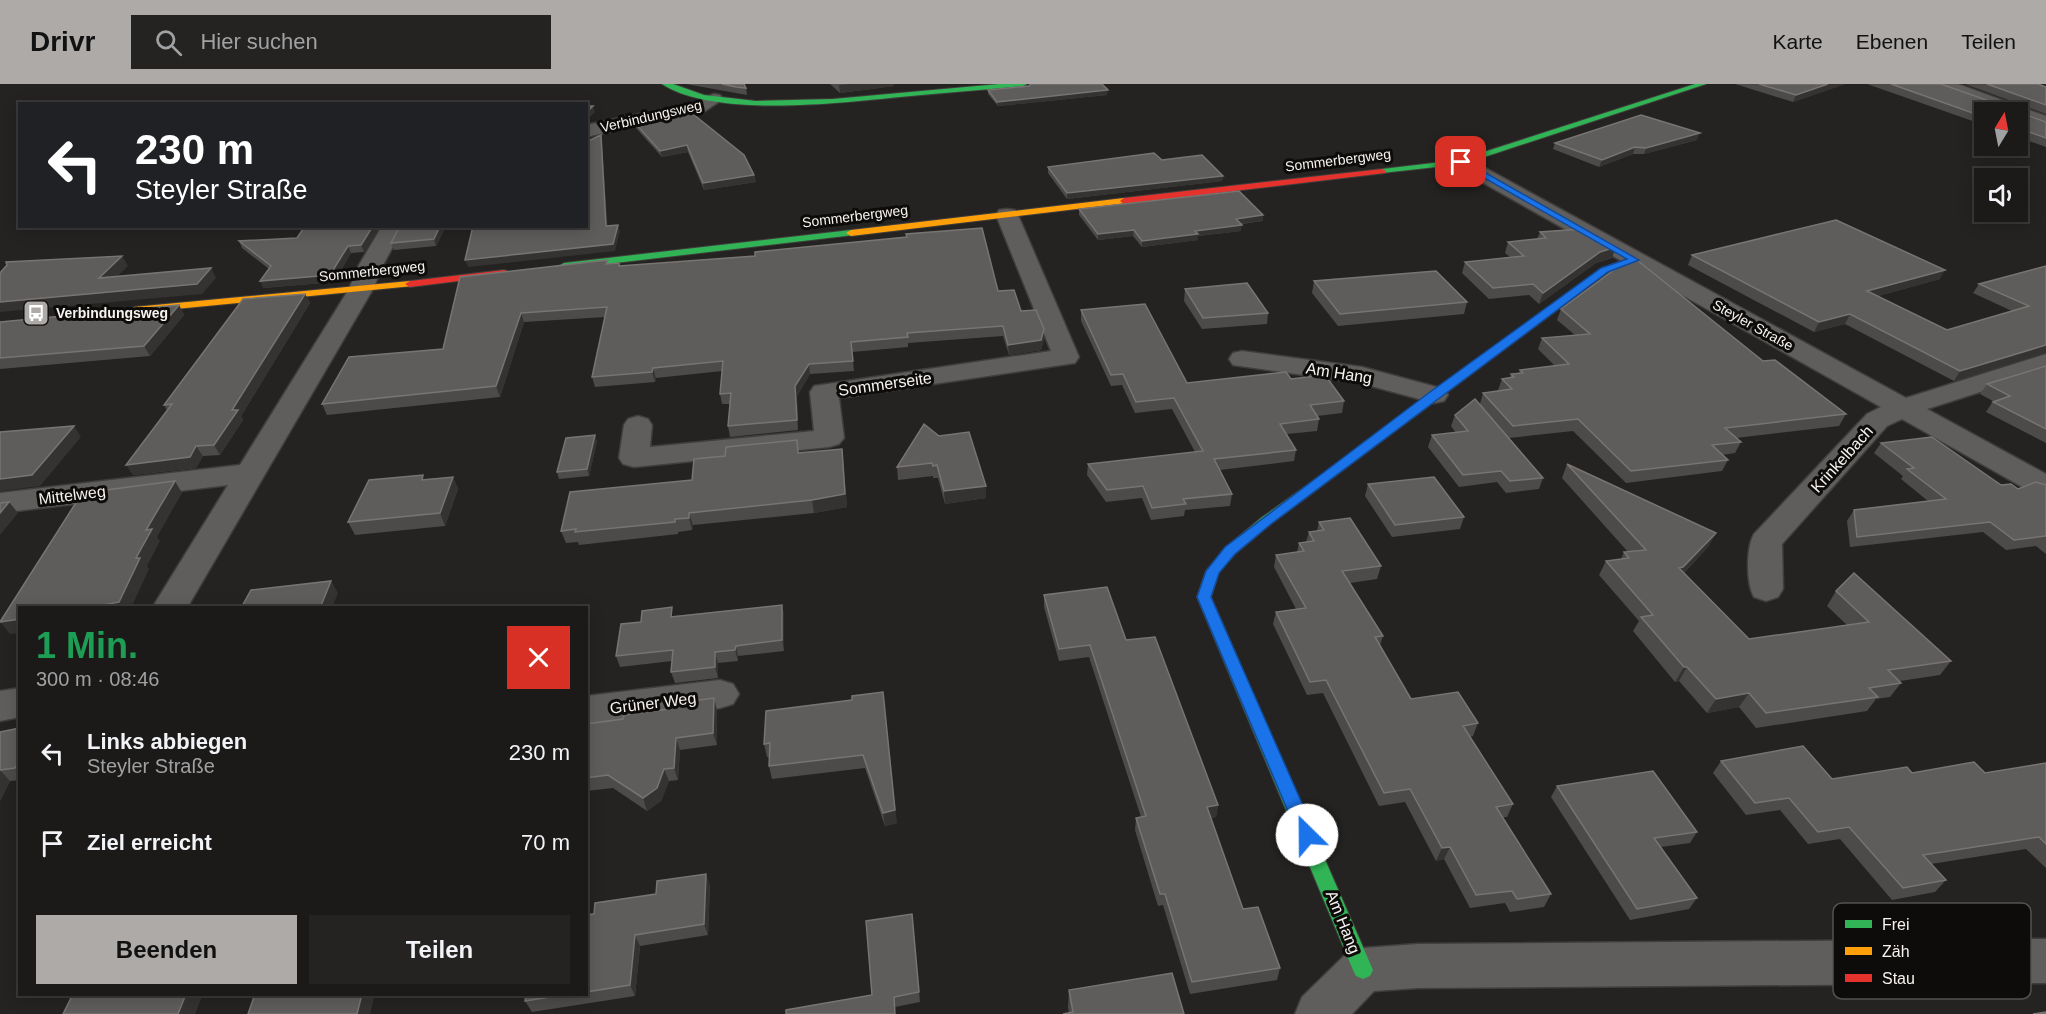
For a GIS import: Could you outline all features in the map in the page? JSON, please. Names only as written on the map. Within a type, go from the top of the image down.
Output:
[{"type":"street","points":[[666,84],[714,99],[756,104],[809,103],[1023,84]]},
{"type":"street","name":"Sommerbergweg","points":[[548,268],[1461,162],[1702,84]]},
{"type":"street","points":[[1942,84],[2046,122]]},
{"type":"street","name":"Verbindungsweg","points":[[588,132],[699,107],[714,99]]},
{"type":"street","name":"Steyler Straße","points":[[1461,162],[2046,487]]},
{"type":"street","name":"Sommerseite","points":[[638,425],[634,458],[829,438],[824,392],[1066,357],[1007,215]]},
{"type":"street","points":[[170,606],[361,289],[371,265],[392,228]]},
{"type":"street","name":"Am Hang","points":[[1363,970],[1204,597],[1213,571],[1230,551],[1434,394],[1605,270],[1635,260]]},
{"type":"street","name":"Sommerbergweg","points":[[124,311],[513,272]]},
{"type":"street","name":"Am Hang","points":[[1242,359],[1362,375],[1434,394]]},
{"type":"street","name":"Krinkelbach","points":[[1766,589],[1766,542],[1877,420],[1903,408],[2046,362]]},
{"type":"street","name":"Mittelweg","points":[[0,503],[250,473]]},
{"type":"street","name":"Grüner Weg","points":[[588,711],[720,694]]},
{"type":"street","points":[[0,706],[18,702]]},
{"type":"street","name":"Am Hang","points":[[2031,961],[2046,961]]},
{"type":"street","name":"Am Hang","points":[[1319,1014],[1363,970],[1418,966],[1833,963]]},
{"type":"building","points":[[722,84],[744,84],[746,88],[736,87]]},
{"type":"building","points":[[1030,84],[1102,84],[1108,90],[997,102],[988,90],[1029,86]]},
{"type":"building","points":[[1759,84],[1828,84],[1796,95]]},
{"type":"building","points":[[1891,84],[1941,84],[1992,102],[1974,102],[1974,113]]},
{"type":"building","points":[[1987,84],[2038,84],[2046,87],[2046,105]]},
{"type":"building","points":[[688,110],[744,155],[754,175],[703,183],[687,145],[660,151],[634,122]]},
{"type":"building","points":[[1641,115],[1700,133],[1646,148],[1635,147],[1602,160],[1555,143]]},
{"type":"building","points":[[2028,116],[2046,122],[2046,138],[2028,132]]},
{"type":"building","points":[[601,135],[606,226],[618,225],[613,244],[465,260],[473,228],[588,228],[588,141]]},
{"type":"building","points":[[1154,153],[1162,160],[1202,155],[1223,176],[1067,193],[1048,167]]},
{"type":"building","points":[[1239,191],[1263,215],[1236,219],[1242,225],[1195,231],[1198,234],[1142,241],[1134,230],[1098,234],[1079,209]]},
{"type":"building","points":[[1836,220],[1945,270],[1867,291],[1947,330],[2029,306],[1979,284],[2046,266],[2046,345],[1960,371],[1850,314],[1819,322],[1692,255]]},
{"type":"building","points":[[304,228],[372,228],[361,245],[348,246],[330,275],[260,281],[271,266],[239,241],[297,238]]},
{"type":"building","points":[[399,228],[439,228],[434,239],[391,243]]},
{"type":"building","points":[[982,228],[998,291],[1014,290],[1021,311],[1036,310],[1044,329],[1041,340],[1008,345],[1003,326],[907,333],[908,337],[851,342],[853,361],[809,364],[795,386],[797,420],[728,426],[731,393],[720,394],[723,361],[653,368],[652,372],[592,377],[607,307],[521,313],[496,386],[322,404],[349,357],[443,349],[460,277],[608,260],[606,264],[619,263],[619,266],[755,256],[755,252],[907,237],[906,234]]},
{"type":"building","points":[[1583,229],[1616,247],[1600,252],[1543,293],[1533,284],[1493,288],[1465,262],[1524,256],[1508,242],[1546,238],[1540,232]]},
{"type":"building","points":[[122,256],[99,278],[211,268],[197,284],[0,302],[0,273],[7,265],[6,262]]},
{"type":"building","points":[[1637,260],[1763,361],[1775,360],[1846,414],[1725,428],[1741,442],[1712,445],[1728,460],[1631,471],[1578,419],[1513,426],[1483,393],[1512,389],[1502,379],[1514,377],[1511,374],[1523,373],[1520,370],[1569,364],[1542,338],[1590,334],[1561,309],[1618,267]]},
{"type":"building","points":[[1436,271],[1467,302],[1340,314],[1314,281]]},
{"type":"building","points":[[1247,283],[1268,313],[1203,318],[1185,289]]},
{"type":"building","points":[[305,294],[232,410],[238,410],[214,445],[196,446],[190,457],[126,465],[172,404],[164,405],[243,299]]},
{"type":"building","points":[[1145,304],[1187,383],[1286,372],[1291,379],[1325,375],[1344,401],[1310,405],[1319,419],[1280,424],[1296,450],[1214,459],[1232,494],[1183,499],[1186,504],[1152,508],[1143,486],[1107,490],[1088,464],[1203,451],[1174,398],[1136,402],[1123,374],[1111,375],[1081,310]]},
{"type":"building","points":[[179,305],[144,346],[0,358],[0,322]]},
{"type":"building","points":[[2046,366],[2046,429],[1993,402],[2010,396],[1987,384]]},
{"type":"building","points":[[1475,399],[1543,478],[1510,481],[1501,471],[1463,475],[1432,435],[1468,431],[1455,415]]},
{"type":"building","points":[[924,424],[939,436],[969,432],[986,486],[944,491],[937,465],[933,466],[932,463],[897,467]]},
{"type":"building","points":[[74,426],[32,475],[0,479],[0,432]]},
{"type":"building","points":[[595,435],[587,469],[557,472],[566,438]]},
{"type":"building","points":[[1932,437],[2001,485],[2011,484],[2018,489],[2036,482],[2046,485],[2046,536],[2014,540],[1990,522],[1857,537],[1854,510],[1946,499],[1907,469],[1914,468],[1881,443]]},
{"type":"building","points":[[797,440],[798,453],[842,449],[845,494],[812,500],[689,513],[689,518],[675,519],[675,522],[575,532],[576,529],[561,531],[570,492],[692,480],[694,459],[725,456],[726,447]]},
{"type":"building","points":[[1567,464],[1716,533],[1683,567],[1679,568],[1749,639],[1869,622],[1836,591],[1854,573],[1951,661],[1888,670],[1901,683],[1869,688],[1878,697],[1766,713],[1749,693],[1716,699],[1687,667],[1684,667],[1641,617],[1653,615],[1606,561],[1629,558],[1624,552],[1646,550]]},
{"type":"building","points":[[423,475],[422,480],[453,477],[440,513],[348,522],[369,480]]},
{"type":"building","points":[[1434,477],[1464,517],[1395,525],[1368,484]]},
{"type":"building","points":[[175,481],[146,530],[152,529],[136,558],[140,558],[119,602],[98,606],[18,606],[18,619],[0,622],[77,501],[100,498],[106,490]]},
{"type":"building","points":[[9,502],[0,513],[0,503]]},
{"type":"building","points":[[1350,518],[1381,566],[1342,571],[1383,636],[1375,637],[1411,699],[1458,692],[1478,723],[1463,726],[1513,804],[1496,807],[1551,894],[1517,899],[1512,891],[1476,895],[1450,847],[1442,848],[1410,789],[1384,793],[1326,680],[1310,682],[1276,612],[1306,608],[1276,555],[1304,551],[1299,543],[1314,541],[1309,532],[1324,530],[1319,522]]},
{"type":"building","points":[[331,581],[321,606],[242,606],[251,590]]},
{"type":"building","points":[[1107,587],[1126,640],[1155,637],[1218,805],[1207,807],[1243,909],[1258,907],[1280,968],[1192,982],[1165,894],[1160,894],[1136,818],[1146,816],[1090,645],[1059,649],[1044,595]]},
{"type":"building","points":[[782,605],[782,640],[736,646],[735,650],[715,652],[715,667],[671,672],[673,650],[616,656],[621,624],[641,622],[642,611],[672,607],[671,617]]},
{"type":"building","points":[[883,692],[895,810],[883,813],[863,755],[769,766],[770,743],[764,744],[766,711],[852,700],[852,696]]},
{"type":"building","points":[[714,698],[713,733],[676,738],[674,768],[664,769],[657,788],[643,798],[608,775],[588,778],[588,724],[623,719],[624,715],[668,709],[669,704]]},
{"type":"building","points":[[18,728],[18,763],[15,768],[0,770],[0,732]]},
{"type":"building","points":[[1803,746],[1832,779],[1907,767],[1912,773],[1974,762],[1985,773],[2046,763],[2046,844],[2039,837],[1923,855],[1946,880],[1903,888],[1849,827],[1818,832],[1789,798],[1755,803],[1721,761]]},
{"type":"building","points":[[1653,771],[1697,832],[1654,838],[1697,898],[1637,909],[1557,786]]},
{"type":"building","points":[[706,874],[704,924],[635,935],[630,985],[588,992],[588,915],[594,914],[595,903],[656,894],[657,881]]},
{"type":"building","points":[[912,914],[919,992],[894,997],[895,1014],[786,1014],[786,1010],[872,995],[866,921]]},
{"type":"building","points":[[1172,973],[1184,1014],[1063,1014],[1073,1012],[1069,990]]},
{"type":"building","points":[[72,996],[185,996],[178,1014],[63,1014]]},
{"type":"building","points":[[254,996],[362,996],[357,1014],[248,1014]]},
{"type":"building","points":[[526,996],[556,996],[525,1001]]},
{"type":"traffic: fast","points":[[666,84],[703,97],[756,103],[833,101],[1023,84]]},
{"type":"traffic: fast","points":[[1382,171],[1460,162],[1702,84]]},
{"type":"traffic: fast","points":[[564,266],[851,233]]},
{"type":"traffic: fast","points":[[1362,450],[1266,521],[1230,551],[1213,571],[1204,597],[1363,970]]},
{"type":"traffic: slow","points":[[851,233],[1124,201]]},
{"type":"traffic: slow","points":[[134,310],[410,284]]},
{"type":"traffic: jam","points":[[1124,201],[1382,171]]},
{"type":"traffic: jam","points":[[1362,450],[1605,270],[1635,260]]},
{"type":"traffic: jam","points":[[410,284],[504,273]]},
{"type":"place","name":"Verbindungsweg","points":[[36,313]]},
{"type":"route","points":[[1307,835],[1204,597],[1213,571],[1230,551],[1266,521],[1434,394],[1605,270],[1635,260],[1461,162]]}]
